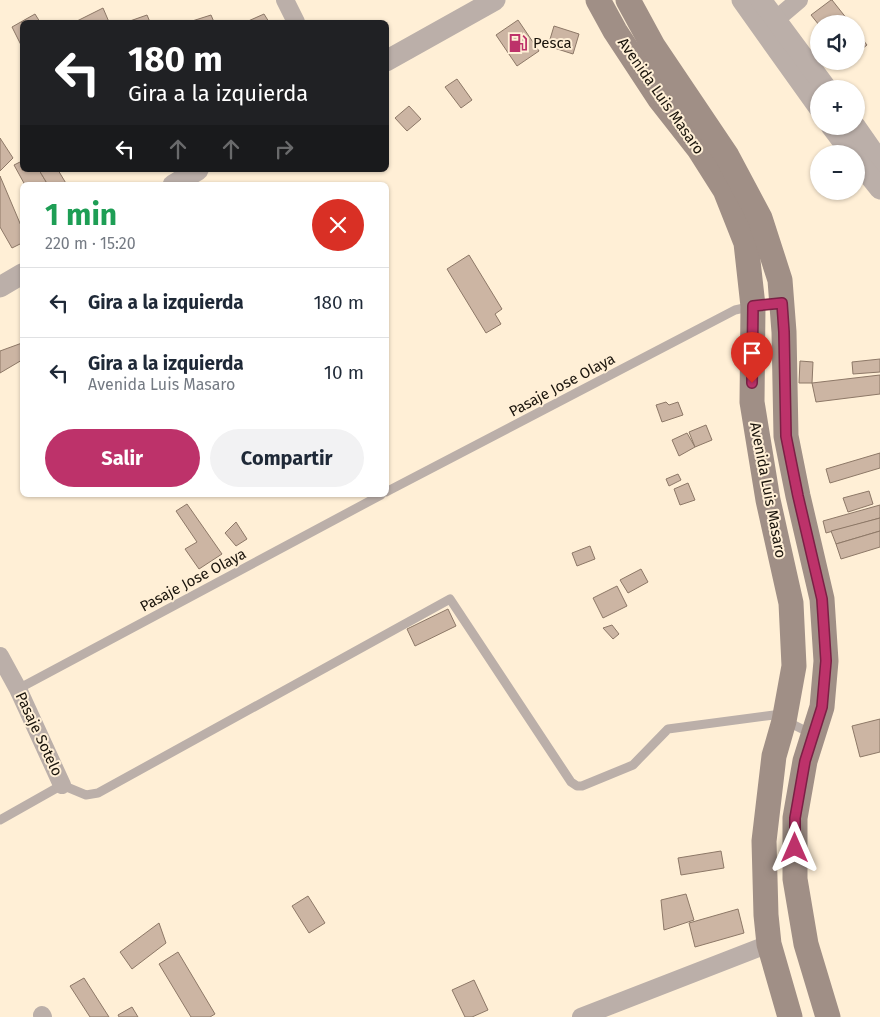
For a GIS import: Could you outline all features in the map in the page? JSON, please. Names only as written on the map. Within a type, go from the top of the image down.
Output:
[{"type":"main road","name":"Avenida Luis Masaro","points":[[598,0],[615,31],[659,98],[699,149],[724,190],[746,243],[753,306],[752,402],[768,500],[791,603],[794,666],[784,721],[774,756],[764,841],[766,915],[769,944],[790,1017]]},
{"type":"main road","name":"Avenida Luis Masaro","points":[[628,0],[653,46],[727,156],[760,218],[780,280],[784,332],[786,436],[822,599],[826,661],[822,707],[805,761],[795,818],[795,879],[806,944],[828,1017]]},
{"type":"street","points":[[285,0],[295,20]]},
{"type":"street","points":[[389,59],[495,0]]},
{"type":"street","points":[[742,0],[770,25],[819,80]]},
{"type":"street","points":[[761,0],[770,25],[810,93]]},
{"type":"street","points":[[770,25],[798,0]]},
{"type":"street","points":[[861,135],[880,162]]},
{"type":"street","points":[[865,170],[880,189]]},
{"type":"street","points":[[178,182],[195,172]]},
{"type":"street","points":[[0,287],[20,275]]},
{"type":"street","name":"Pasaje Sotelo","points":[[0,656],[18,689],[62,785]]},
{"type":"street","points":[[581,1017],[769,944]]},
{"type":"lane","name":"Pasaje Jose Olaya","points":[[389,490],[735,310],[782,303]]},
{"type":"lane","name":"Pasaje Jose Olaya","points":[[18,689],[377,497]]},
{"type":"lane","points":[[0,820],[62,785],[86,795],[98,793],[450,599],[571,782],[577,786],[582,786],[633,765],[668,729],[774,715],[813,734]]},
{"type":"building","points":[[832,0],[844,15],[811,15]]},
{"type":"building","points":[[103,8],[108,20],[79,20]]},
{"type":"building","points":[[35,14],[39,20],[24,20]]},
{"type":"building","points":[[264,14],[268,20],[250,20]]},
{"type":"building","points":[[147,15],[149,20],[133,20]]},
{"type":"building","points":[[211,15],[213,20],[195,20]]},
{"type":"building","name":"Pesca","points":[[518,20],[539,51],[517,66],[496,35]]},
{"type":"building","points":[[20,22],[20,43],[12,27]]},
{"type":"building","name":"Pesca","points":[[554,26],[579,34],[573,54],[548,46]]},
{"type":"building","points":[[457,79],[472,100],[461,108],[445,87]]},
{"type":"building","points":[[409,106],[421,119],[407,131],[395,118]]},
{"type":"building","points":[[0,138],[13,158],[0,171]]},
{"type":"building","points":[[20,162],[20,172],[40,172],[46,182],[23,182],[14,165]]},
{"type":"building","points":[[40,172],[59,172],[65,182],[46,182]]},
{"type":"building","points":[[0,176],[20,223],[20,244],[12,248],[0,227]]},
{"type":"building","points":[[469,255],[502,309],[495,314],[501,324],[486,333],[447,269]]},
{"type":"building","points":[[20,344],[20,361],[0,373],[0,351]]},
{"type":"building","points":[[880,359],[880,372],[853,374],[852,362]]},
{"type":"building","points":[[800,361],[813,362],[812,383],[799,383]]},
{"type":"building","points":[[880,375],[880,394],[816,402],[812,383]]},
{"type":"building","points":[[666,402],[669,405],[678,402],[683,415],[662,422],[656,405]]},
{"type":"building","points":[[706,425],[712,440],[695,447],[689,432]]},
{"type":"building","points":[[687,433],[695,447],[679,456],[672,440]]},
{"type":"building","points":[[880,453],[880,468],[830,483],[826,469]]},
{"type":"building","points":[[678,474],[681,480],[669,486],[666,479]]},
{"type":"building","points":[[688,483],[695,500],[680,505],[674,489]]},
{"type":"building","points":[[869,491],[873,504],[848,512],[843,498]]},
{"type":"building","points":[[187,504],[222,554],[199,569],[185,549],[197,542],[176,511]]},
{"type":"building","points":[[880,505],[880,518],[826,533],[823,521]]},
{"type":"building","points":[[880,518],[880,531],[836,544],[831,531]]},
{"type":"building","points":[[236,522],[247,539],[236,546],[225,533]]},
{"type":"building","points":[[880,531],[880,547],[841,559],[836,544]]},
{"type":"building","points":[[590,546],[595,559],[577,566],[572,553]]},
{"type":"building","points":[[641,569],[648,582],[628,593],[620,580]]},
{"type":"building","points":[[617,586],[627,606],[603,618],[593,598]]},
{"type":"building","points":[[448,609],[456,626],[415,646],[407,629]]},
{"type":"building","points":[[612,625],[619,634],[613,639],[603,628]]},
{"type":"building","points":[[880,719],[880,752],[860,757],[852,726]]},
{"type":"building","points":[[721,851],[724,868],[681,875],[678,858]]},
{"type":"building","points":[[686,894],[694,920],[664,930],[661,900]]},
{"type":"building","points":[[308,896],[325,923],[309,933],[292,906]]},
{"type":"building","points":[[738,909],[744,933],[695,947],[689,923]]},
{"type":"building","points":[[159,923],[166,943],[132,969],[120,952]]},
{"type":"building","points":[[178,952],[215,1014],[210,1017],[191,1017],[159,964]]},
{"type":"building","points":[[84,978],[109,1017],[90,1017],[70,986]]},
{"type":"building","points":[[474,980],[488,1010],[472,1017],[465,1017],[452,990]]},
{"type":"building","points":[[132,1007],[138,1017],[119,1017],[118,1015]]},
{"type":"place","name":"Pesca","points":[[518,43]]},
{"type":"route","points":[[752,383],[753,306],[782,303],[786,436],[822,599],[826,661],[822,707],[805,761],[795,818],[795,848]]}]
